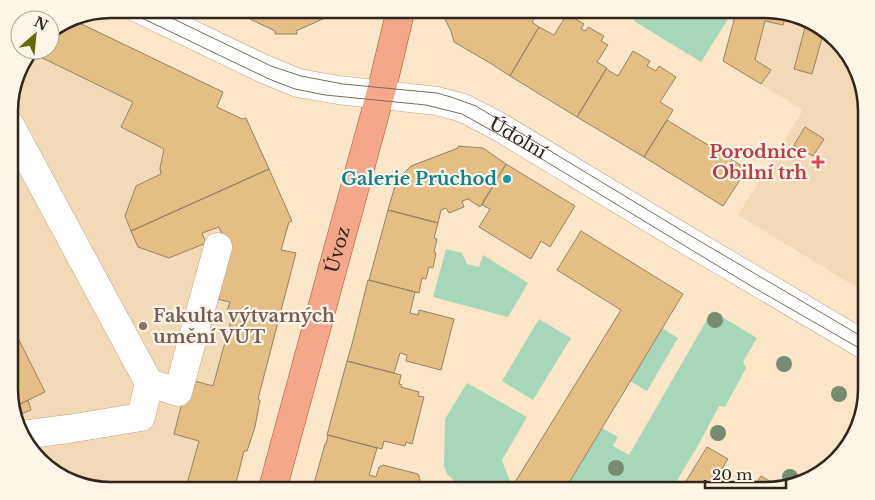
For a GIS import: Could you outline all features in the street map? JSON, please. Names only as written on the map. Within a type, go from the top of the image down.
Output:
[{"type":"main road","name":"Úvoz","points":[[274,482],[380,94],[399,18]]},
{"type":"street","name":"Údolní","points":[[158,18],[281,77],[314,86],[437,101],[463,108],[476,114],[857,341]]},
{"type":"street","points":[[18,140],[149,383],[140,417],[29,434]]},
{"type":"street","points":[[149,383],[178,392],[218,247]]},
{"type":"shaded area","name":"Porodnice Obilní trh","points":[[735,18],[777,18],[811,30],[830,45],[845,64],[857,98],[857,288],[738,215],[803,110],[723,61]]},
{"type":"shaded area","name":"Fakulta výtvarných umění VUT","points":[[79,23],[223,92],[217,107],[242,119],[246,118],[292,221],[289,222],[281,250],[296,253],[258,399],[260,400],[255,427],[247,451],[244,451],[236,482],[98,482],[75,475],[54,463],[37,446],[27,431],[18,402],[18,98],[27,69],[32,60],[60,60],[60,32]]},
{"type":"green space","points":[[636,18],[729,18],[701,62],[634,21]]},
{"type":"green space","points":[[446,249],[462,253],[467,264],[479,267],[483,255],[528,283],[508,317],[433,297]]},
{"type":"green space","points":[[712,311],[757,338],[743,362],[746,368],[725,407],[719,406],[676,482],[569,482],[602,428],[618,437],[613,446],[629,455]]},
{"type":"green space","points":[[539,319],[571,338],[533,400],[502,381]]},
{"type":"green space","points":[[662,328],[678,338],[647,391],[630,381]]},
{"type":"green space","points":[[467,383],[527,417],[502,460],[510,482],[455,482],[447,474],[444,466],[445,419]]},
{"type":"building","points":[[248,18],[325,18],[296,31],[297,34],[275,34],[275,31]]},
{"type":"building","points":[[444,18],[534,18],[532,22],[539,27],[510,76],[454,42]]},
{"type":"building","points":[[565,18],[574,18],[584,24],[581,29],[586,31],[588,27],[604,36],[601,41],[608,45],[597,62],[607,68],[577,117],[510,76],[539,27],[554,35]]},
{"type":"building","points":[[735,18],[777,18],[784,20],[783,25],[765,21],[755,60],[771,70],[761,84],[723,61]]},
{"type":"building","points":[[79,23],[223,92],[217,107],[242,119],[246,118],[269,169],[131,231],[125,216],[136,186],[161,174],[160,168],[164,149],[121,127],[133,102],[46,60],[60,60],[60,32]]},
{"type":"building","points":[[805,27],[822,38],[812,74],[794,69]]},
{"type":"building","points":[[633,51],[650,61],[647,66],[656,71],[659,66],[676,77],[660,102],[673,110],[644,157],[577,117],[606,69],[618,76]]},
{"type":"building","points":[[667,120],[747,169],[723,206],[644,157]]},
{"type":"building","points":[[805,127],[824,139],[813,156],[794,145]]},
{"type":"building","points":[[458,146],[483,148],[506,164],[480,207],[468,199],[462,201],[464,207],[449,213],[446,208],[441,210],[438,223],[388,210],[395,186],[393,184],[411,166],[458,148]]},
{"type":"building","points":[[506,164],[575,206],[550,247],[541,241],[531,259],[479,227],[490,209],[482,205]]},
{"type":"building","points":[[269,169],[292,221],[289,222],[281,250],[296,253],[258,399],[260,400],[255,427],[247,451],[244,451],[236,482],[188,482],[199,441],[174,434],[188,379],[213,386],[233,313],[227,311],[230,302],[217,299],[232,243],[225,241],[219,227],[202,233],[206,243],[169,258],[138,247],[131,231]]},
{"type":"building","points":[[388,210],[438,223],[434,238],[437,239],[433,268],[429,267],[426,279],[422,278],[419,293],[369,280]]},
{"type":"building","points":[[581,231],[683,294],[569,482],[515,482],[621,310],[557,270]]},
{"type":"building","points":[[368,280],[415,292],[410,313],[418,315],[419,310],[454,319],[441,370],[406,361],[407,355],[400,353],[394,373],[347,361]]},
{"type":"building","points":[[18,338],[45,392],[19,405]]},
{"type":"building","points":[[347,361],[401,375],[399,384],[402,385],[401,387],[419,392],[418,396],[424,397],[412,444],[406,442],[405,446],[384,441],[382,449],[327,435]]},
{"type":"building","points":[[28,400],[31,410],[21,414],[19,405]]},
{"type":"building","points":[[328,435],[377,448],[369,475],[376,477],[379,467],[383,465],[418,474],[419,482],[314,482]]},
{"type":"building","points":[[707,447],[728,459],[714,482],[685,482]]},
{"type":"building","points":[[761,476],[771,482],[757,482]]},
{"type":"tram line","points":[[142,18],[269,79],[295,89],[325,95],[426,105],[462,114],[532,153],[751,286],[857,347]]},
{"type":"tram line","points":[[172,18],[271,66],[301,76],[343,84],[437,93],[476,106],[857,334]]},
{"type":"place","name":"Porodnice Obilní trh","points":[[818,162]]},
{"type":"place","name":"Galerie Průchod","points":[[507,179]]},
{"type":"place","name":"Fakulta výtvarných umění VUT","points":[[143,326]]}]
